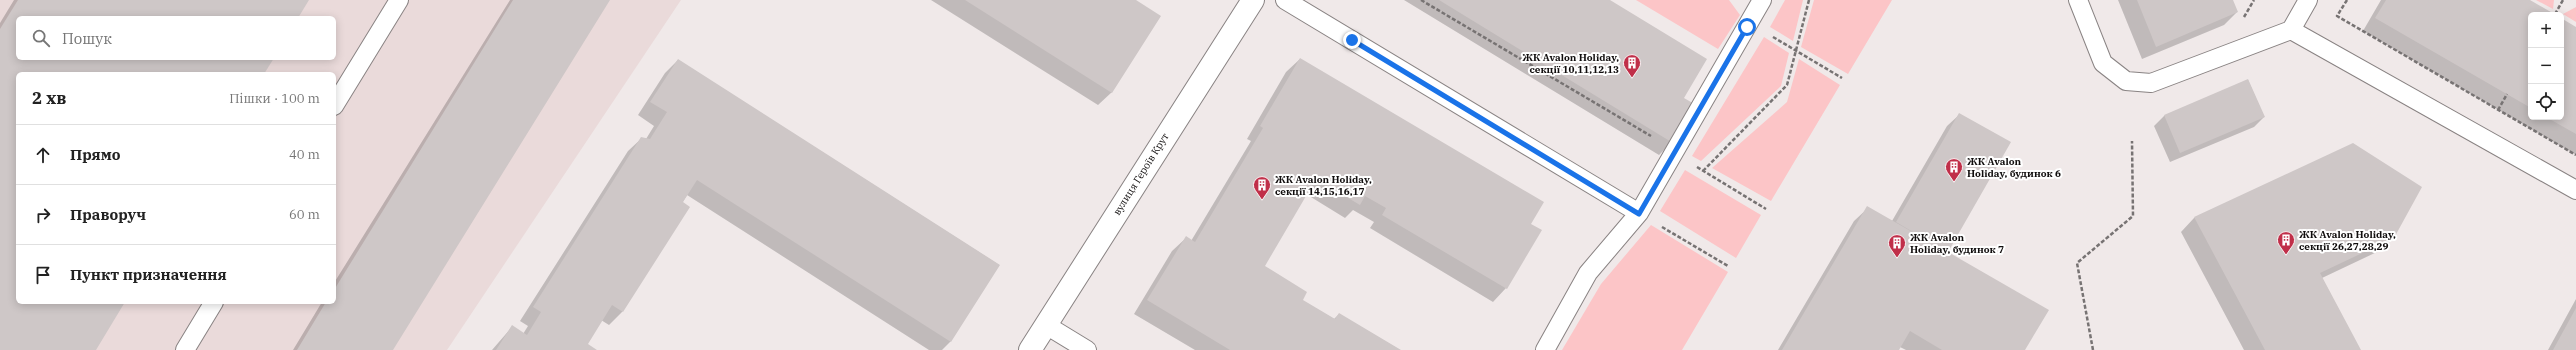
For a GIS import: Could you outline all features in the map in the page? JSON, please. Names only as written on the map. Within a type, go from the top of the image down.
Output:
[{"type":"street","name":"вулиця Героїв Крут","points":[[1030,350],[1248,2]]},
{"type":"lane","points":[[336,103],[399,0]]},
{"type":"lane","points":[[1285,0],[1639,214]]},
{"type":"lane","points":[[1545,350],[1588,273],[1639,214],[1762,0]]},
{"type":"lane","points":[[2078,0],[2103,63],[2126,82],[2151,83],[2291,30],[2308,0]]},
{"type":"lane","points":[[2291,30],[2576,190]]},
{"type":"lane","points":[[185,350],[213,304]]},
{"type":"lane","points":[[1046,325],[1087,350]]},
{"type":"path","points":[[1421,0],[1658,140]]},
{"type":"path","points":[[1703,170],[1787,85],[1809,0]]},
{"type":"path","points":[[2347,0],[2337,16],[2576,155]]},
{"type":"path","points":[[2556,12],[2563,0]]},
{"type":"path","points":[[1770,35],[1842,78]]},
{"type":"path","points":[[2498,110],[2507,94]]},
{"type":"path","points":[[2093,350],[2077,264],[2133,216],[2132,141]]},
{"type":"path","points":[[1692,164],[1766,209]]},
{"type":"path","points":[[1639,214],[1728,266]]},
{"type":"shaded area","points":[[0,0],[681,0],[447,350],[0,350]]},
{"type":"shaded area","points":[[1636,0],[1729,0],[1740,15],[1718,49]]},
{"type":"shaded area","points":[[1785,0],[1803,0],[1793,41],[1770,27]]},
{"type":"shaded area","points":[[1814,0],[1892,0],[1848,74],[1801,47]]},
{"type":"shaded area","points":[[2536,0],[2554,0],[2553,9]]},
{"type":"shaded area","points":[[2576,7],[2576,22],[2564,15]]},
{"type":"shaded area","points":[[1764,37],[1789,53],[1781,86],[1701,161],[1692,156]]},
{"type":"shaded area","points":[[1799,59],[1840,85],[1771,201],[1712,168],[1787,102]]},
{"type":"shaded area","points":[[1685,170],[1761,215],[1736,258],[1660,211]]},
{"type":"shaded area","points":[[1651,225],[1728,272],[1682,350],[1562,350],[1601,284]]},
{"type":"building","points":[[18,0],[309,0],[299,16],[16,16],[16,60],[273,60],[265,72],[16,72],[16,304],[124,304],[96,350],[0,350],[0,29]]},
{"type":"building","points":[[513,0],[610,0],[393,350],[297,350],[325,304],[336,304],[336,287]]},
{"type":"building","points":[[965,0],[1136,0],[1161,16],[1112,93]]},
{"type":"building","name":"ЖК Avalon Holiday, секції 10,11,12,13","points":[[1439,0],[1610,0],[1707,59],[1684,98],[1696,105],[1673,143]]},
{"type":"building","points":[[2137,0],[2233,0],[2238,12],[2156,47]]},
{"type":"building","points":[[2386,0],[2530,0],[2551,12],[2528,12],[2528,106],[2375,18]]},
{"type":"building","points":[[2564,20],[2576,27],[2576,134],[2551,120],[2564,120]]},
{"type":"building","name":"ЖК Avalon Holiday, секції 14,15,16,17","points":[[1300,58],[1544,202],[1531,224],[1542,230],[1507,289],[1382,215],[1386,208],[1365,196],[1360,205],[1316,179],[1265,266],[1307,292],[1303,300],[1335,319],[1339,313],[1401,350],[1230,350],[1147,300],[1186,236],[1195,242],[1263,128],[1260,126]]},
{"type":"building","points":[[678,59],[1000,265],[951,342],[697,180],[683,202],[690,207],[623,312],[612,305],[588,344],[597,350],[496,350],[512,325],[527,335],[541,312],[533,307],[641,137],[650,139],[667,112],[650,102]]},
{"type":"building","points":[[2248,79],[2265,117],[2180,153],[2164,115]]},
{"type":"building","name":"ЖК Avalon Holiday, будинок 7","points":[[1959,113],[2011,142],[1948,252],[2049,310],[2025,350],[1942,350],[1910,331],[1899,350],[1782,350],[1867,206],[1935,245],[1896,222]]},
{"type":"building","name":"ЖК Avalon Holiday, секції 26,27,28,29","points":[[2353,143],[2422,187],[2394,238],[2320,273],[2361,350],[2265,350],[2194,217]]},
{"type":"building","points":[[2576,308],[2576,350],[2553,350]]},
{"type":"place","name":"ЖК Avalon Holiday, секції 10,11,12,13","points":[[1632,78]]},
{"type":"place","name":"ЖК Avalon Holiday, будинок 6","points":[[1954,182]]},
{"type":"place","name":"ЖК Avalon Holiday, секції 14,15,16,17","points":[[1262,200]]},
{"type":"place","name":"ЖК Avalon Holiday, секції 26,27,28,29","points":[[2286,255]]},
{"type":"place","name":"ЖК Avalon Holiday, будинок 7","points":[[1897,258]]},
{"type":"route","points":[[1352,40],[1639,214],[1747,27]]}]
